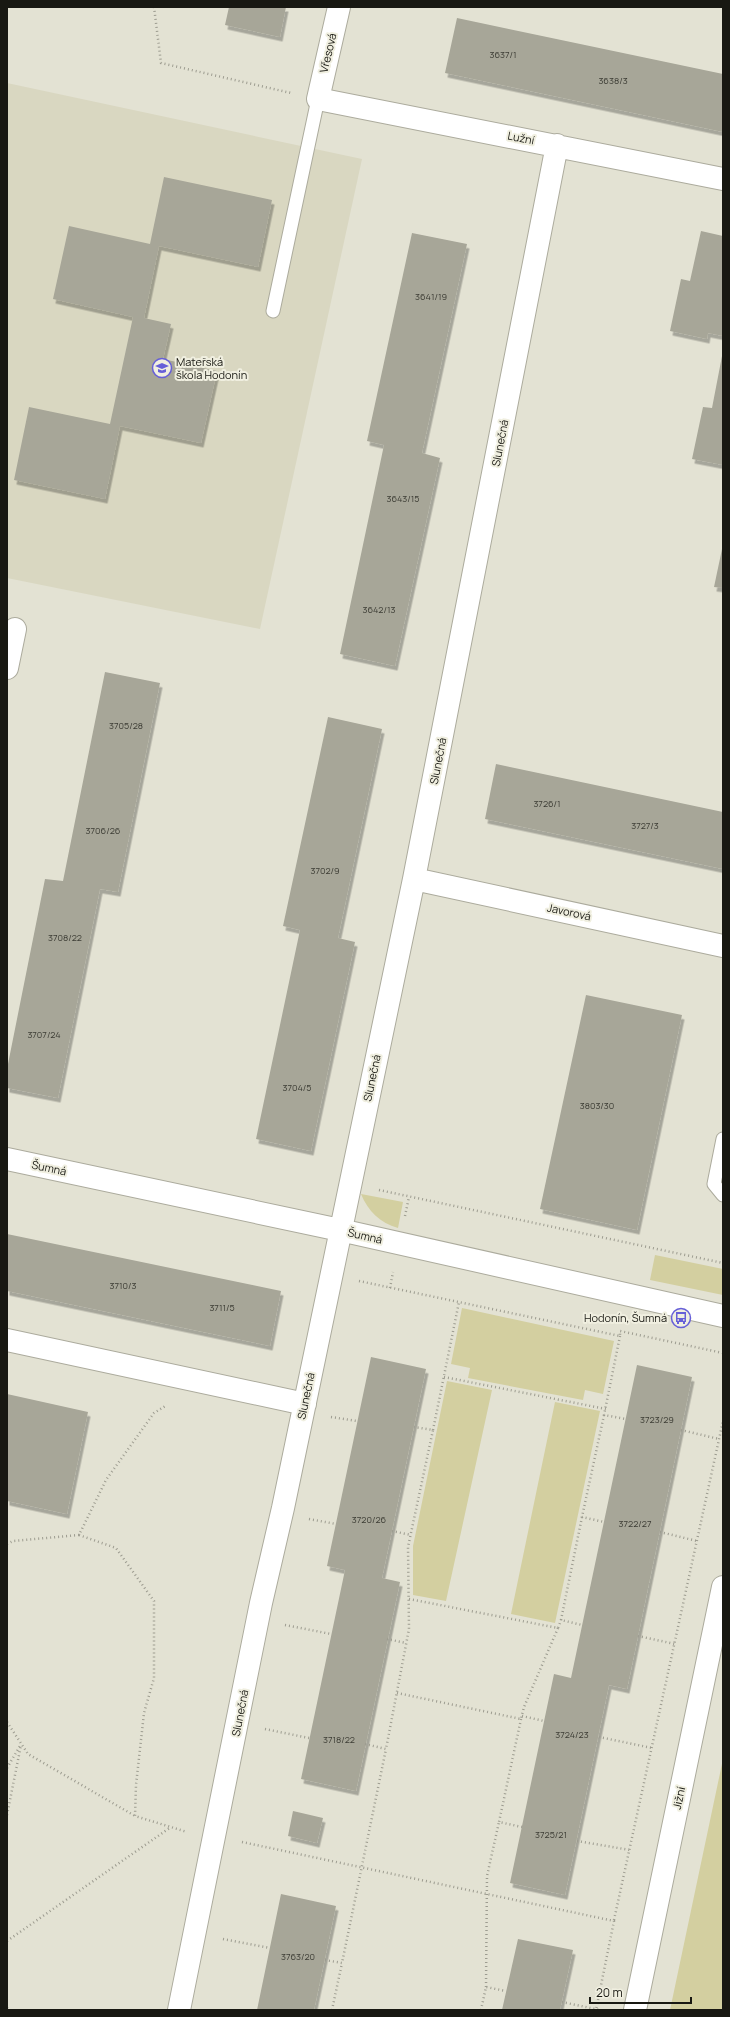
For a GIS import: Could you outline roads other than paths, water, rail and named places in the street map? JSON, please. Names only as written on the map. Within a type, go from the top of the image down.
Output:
[{"type":"street","name":"Vřesová","points":[[318,99],[339,7]]},
{"type":"street","name":"Lužní","points":[[318,99],[723,179]]},
{"type":"street","name":"Slunečná","points":[[179,2010],[261,1603],[305,1404],[414,879],[557,145]]},
{"type":"street","points":[[7,668],[15,629]]},
{"type":"street","name":"Javorová","points":[[414,879],[723,946]]},
{"type":"street","name":"Šumná","points":[[7,1159],[340,1230],[723,1316]]},
{"type":"street","points":[[7,1340],[305,1404]]},
{"type":"street","name":"Jižní","points":[[636,2010],[723,1587]]},
{"type":"lane","points":[[273,311],[318,99]]},
{"type":"lane","points":[[723,1139],[714,1184],[723,1196]]},
{"type":"place","name":"Mateřská škola Hodonín","points":[[162,368]]},
{"type":"place","name":"Hodonín, Šumná","points":[[681,1318]]}]
